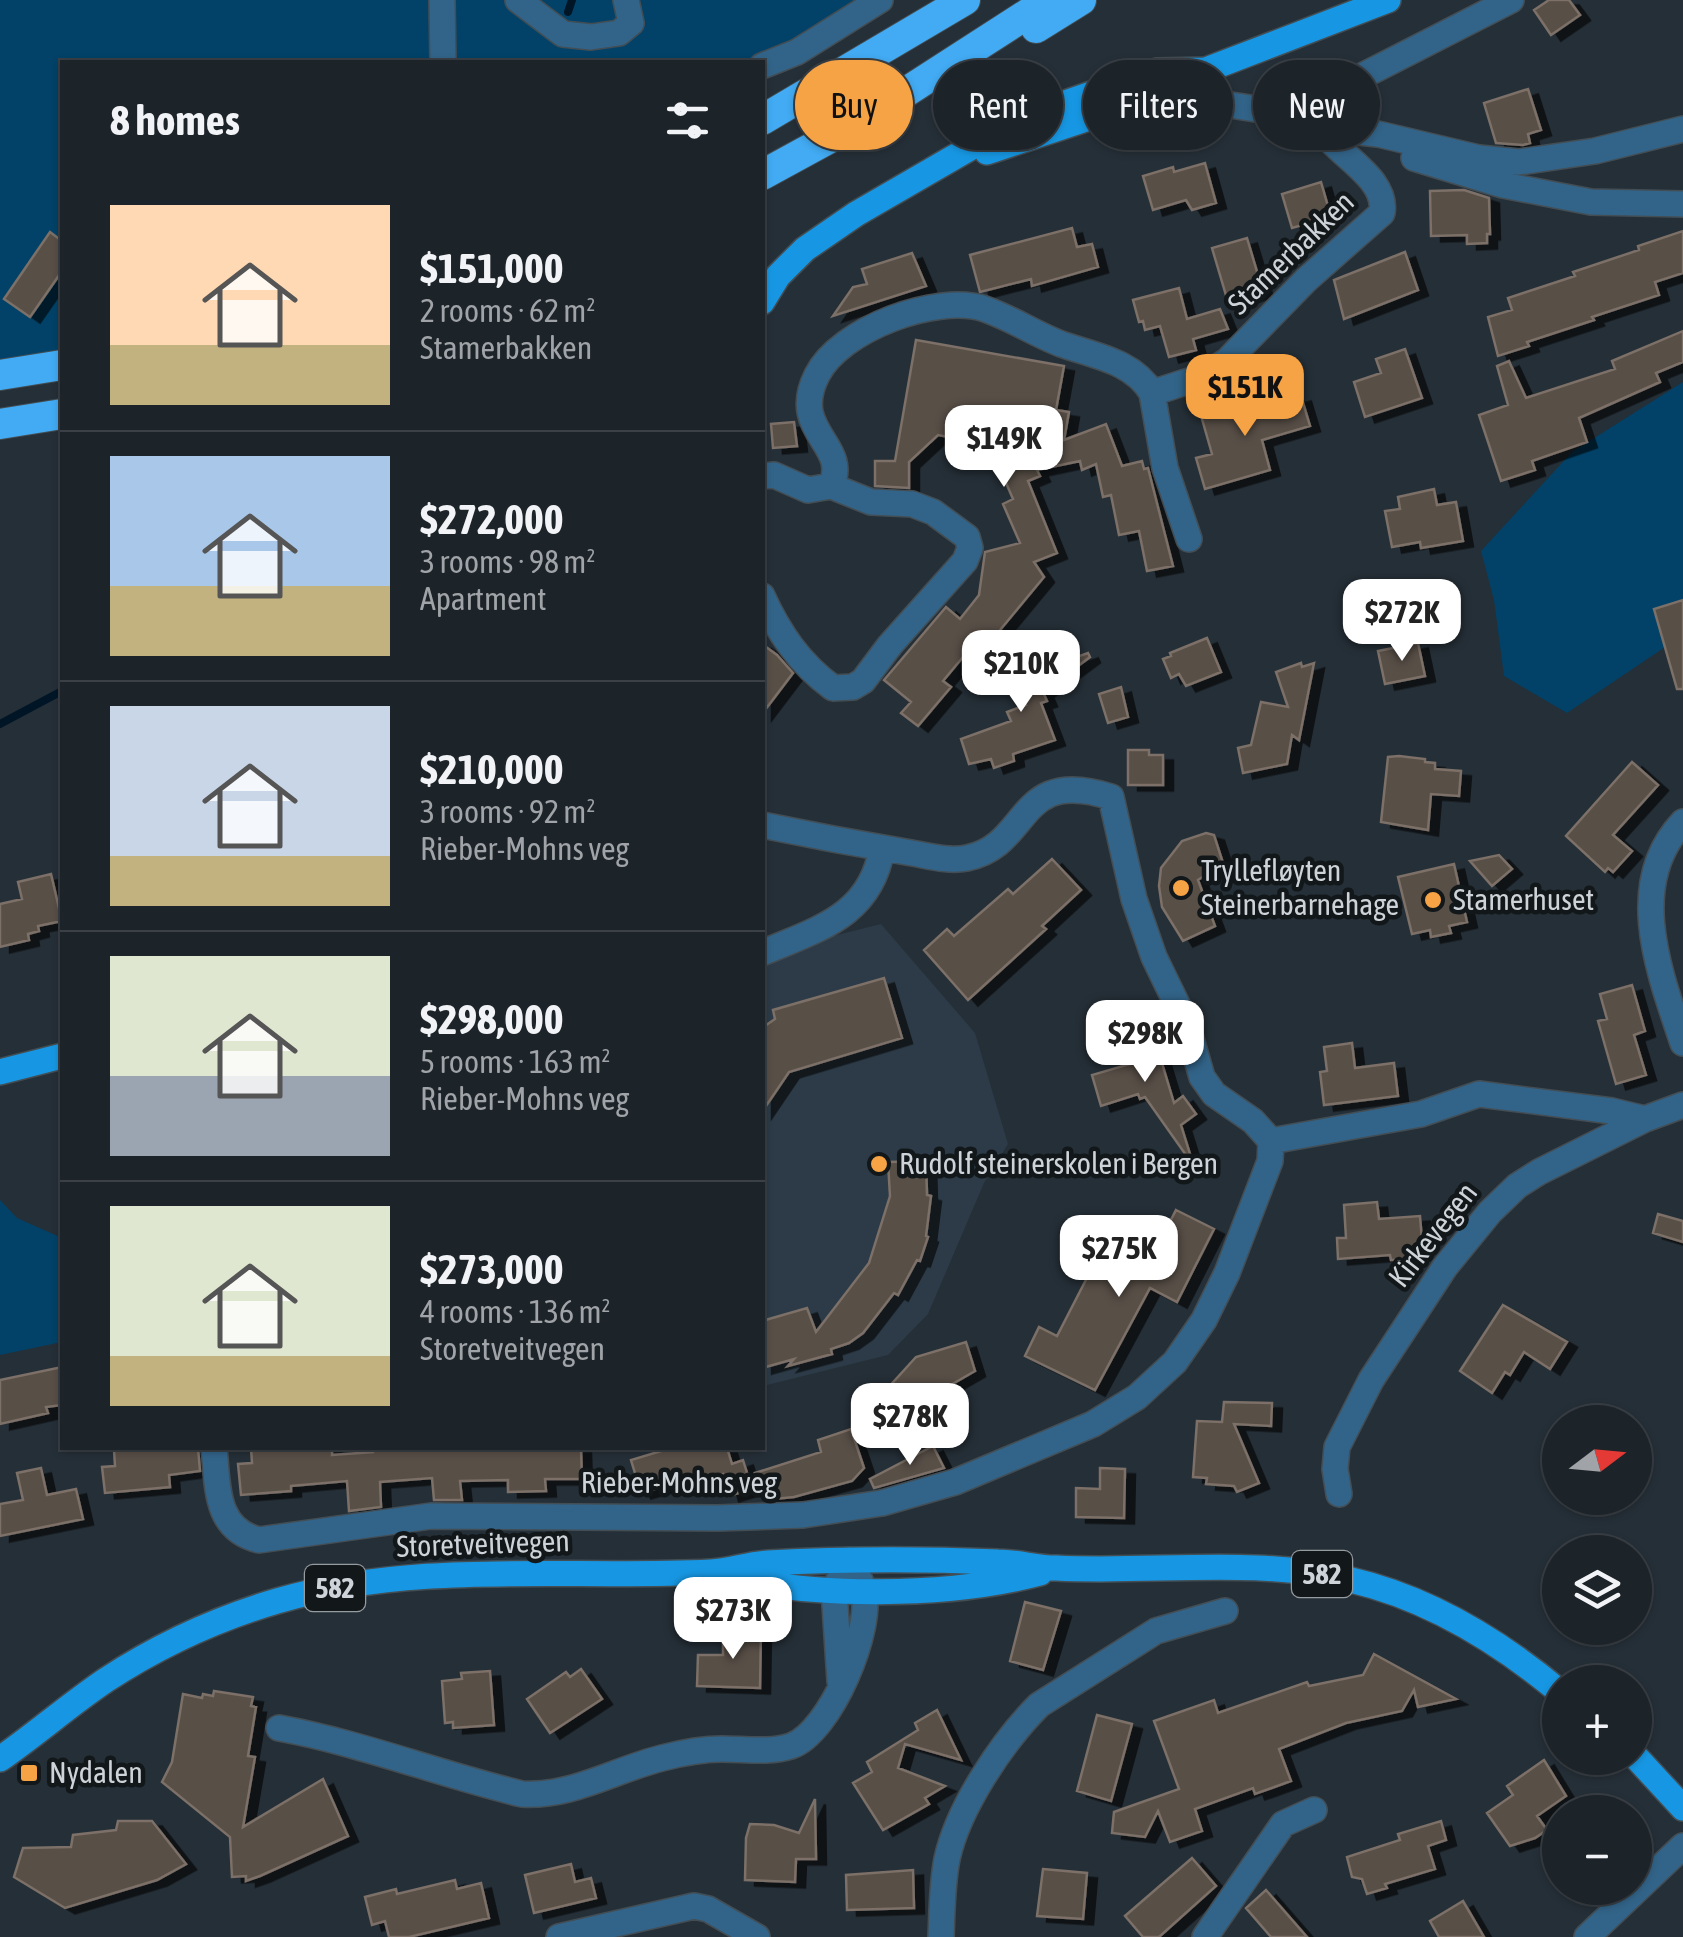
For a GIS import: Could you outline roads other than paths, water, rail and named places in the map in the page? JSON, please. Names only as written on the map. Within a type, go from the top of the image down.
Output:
[{"type":"highway","points":[[765,118],[964,0]]},
{"type":"highway","points":[[913,87],[1049,0]]},
{"type":"highway","points":[[913,93],[1081,0]]},
{"type":"highway","points":[[765,173],[807,150]]},
{"type":"highway","points":[[0,375],[60,366]]},
{"type":"highway","points":[[0,424],[60,414]]},
{"type":"main road","points":[[1232,60],[1388,0]]},
{"type":"main road","points":[[765,297],[778,276],[805,249],[900,188],[950,163],[1008,126],[1083,96]]},
{"type":"main road","points":[[0,1072],[60,1057]]},
{"type":"main road","name":"Storetveitvegen","points":[[0,1759],[135,1662],[198,1630],[278,1601],[406,1577],[715,1572],[762,1563],[849,1560],[1316,1573],[1396,1594],[1474,1632],[1542,1678]]},
{"type":"main road","name":"Storetveitvegen","points":[[715,1572],[760,1585],[864,1590],[946,1589],[1020,1578],[1054,1568]]},
{"type":"main road","points":[[1652,1774],[1683,1808]]},
{"type":"street","points":[[442,0],[444,60]]},
{"type":"street","points":[[518,0],[563,34],[591,37],[618,33],[630,23],[626,0]]},
{"type":"street","points":[[765,65],[797,52],[880,0]]},
{"type":"street","points":[[1380,67],[1511,0]]},
{"type":"street","points":[[1380,134],[1478,158],[1519,162],[1595,151],[1683,129]]},
{"type":"street","points":[[1380,146],[1504,186],[1591,202],[1683,204]]},
{"type":"street","name":"Stamerbakken","points":[[1152,394],[1227,361],[1306,280],[1382,213],[1384,204],[1378,186],[1337,150]]},
{"type":"street","points":[[832,486],[835,457],[814,430],[808,414],[816,376],[848,341],[902,315],[956,305],[986,310],[1048,339],[1120,363],[1139,375],[1152,394],[1165,468],[1189,539]]},
{"type":"street","points":[[765,476],[774,475],[808,490],[832,486],[871,502],[912,504],[933,512],[968,537],[970,548],[966,561],[863,681],[853,687],[833,688],[796,656],[765,602]]},
{"type":"street","points":[[765,826],[951,859],[969,858],[987,851],[1044,795],[1088,790],[1111,797],[1134,899],[1154,957],[1187,1026],[1202,1077],[1214,1094],[1253,1121],[1271,1140],[1421,1114],[1479,1094],[1645,1119]]},
{"type":"street","points":[[1683,822],[1663,851],[1654,881],[1650,918],[1655,954],[1683,1042]]},
{"type":"street","points":[[765,952],[829,924],[858,904],[874,882],[882,848]]},
{"type":"street","name":"Kirkevegen","points":[[1339,1494],[1335,1470],[1344,1430],[1400,1332],[1471,1234],[1517,1186],[1539,1172],[1683,1104]]},
{"type":"street","name":"Rieber-Mohns veg","points":[[214,1450],[223,1515],[240,1533],[265,1540],[431,1516],[733,1518],[803,1514],[882,1503],[931,1490],[1093,1424],[1137,1397],[1175,1362],[1204,1320],[1233,1260],[1270,1161],[1271,1140]]},
{"type":"street","points":[[279,1728],[345,1740],[402,1762],[522,1794],[556,1794],[683,1753],[716,1748],[772,1750],[796,1744],[820,1725],[859,1651],[864,1590],[849,1560]]},
{"type":"street","points":[[840,1683],[834,1590],[849,1560]]},
{"type":"street","points":[[941,1937],[946,1862],[960,1820],[999,1754],[1028,1716],[1038,1705],[1156,1631],[1225,1611]]},
{"type":"street","points":[[1205,1937],[1284,1824],[1314,1810]]},
{"type":"street","points":[[1587,1937],[1683,1846]]},
{"type":"street","points":[[559,1937],[694,1906],[708,1909],[757,1937]]},
{"type":"waterway","points":[[568,12],[572,0]]},
{"type":"waterway","points":[[0,724],[60,692]]},
{"type":"place","name":"Tryllefløyten Steinerbarnehage","points":[[1181,888]]},
{"type":"place","name":"Stamerhuset","points":[[1433,900]]},
{"type":"place","name":"Rudolf steinerskolen i Bergen","points":[[879,1164]]},
{"type":"place","name":"Nydalen","points":[[29,1773]]}]
